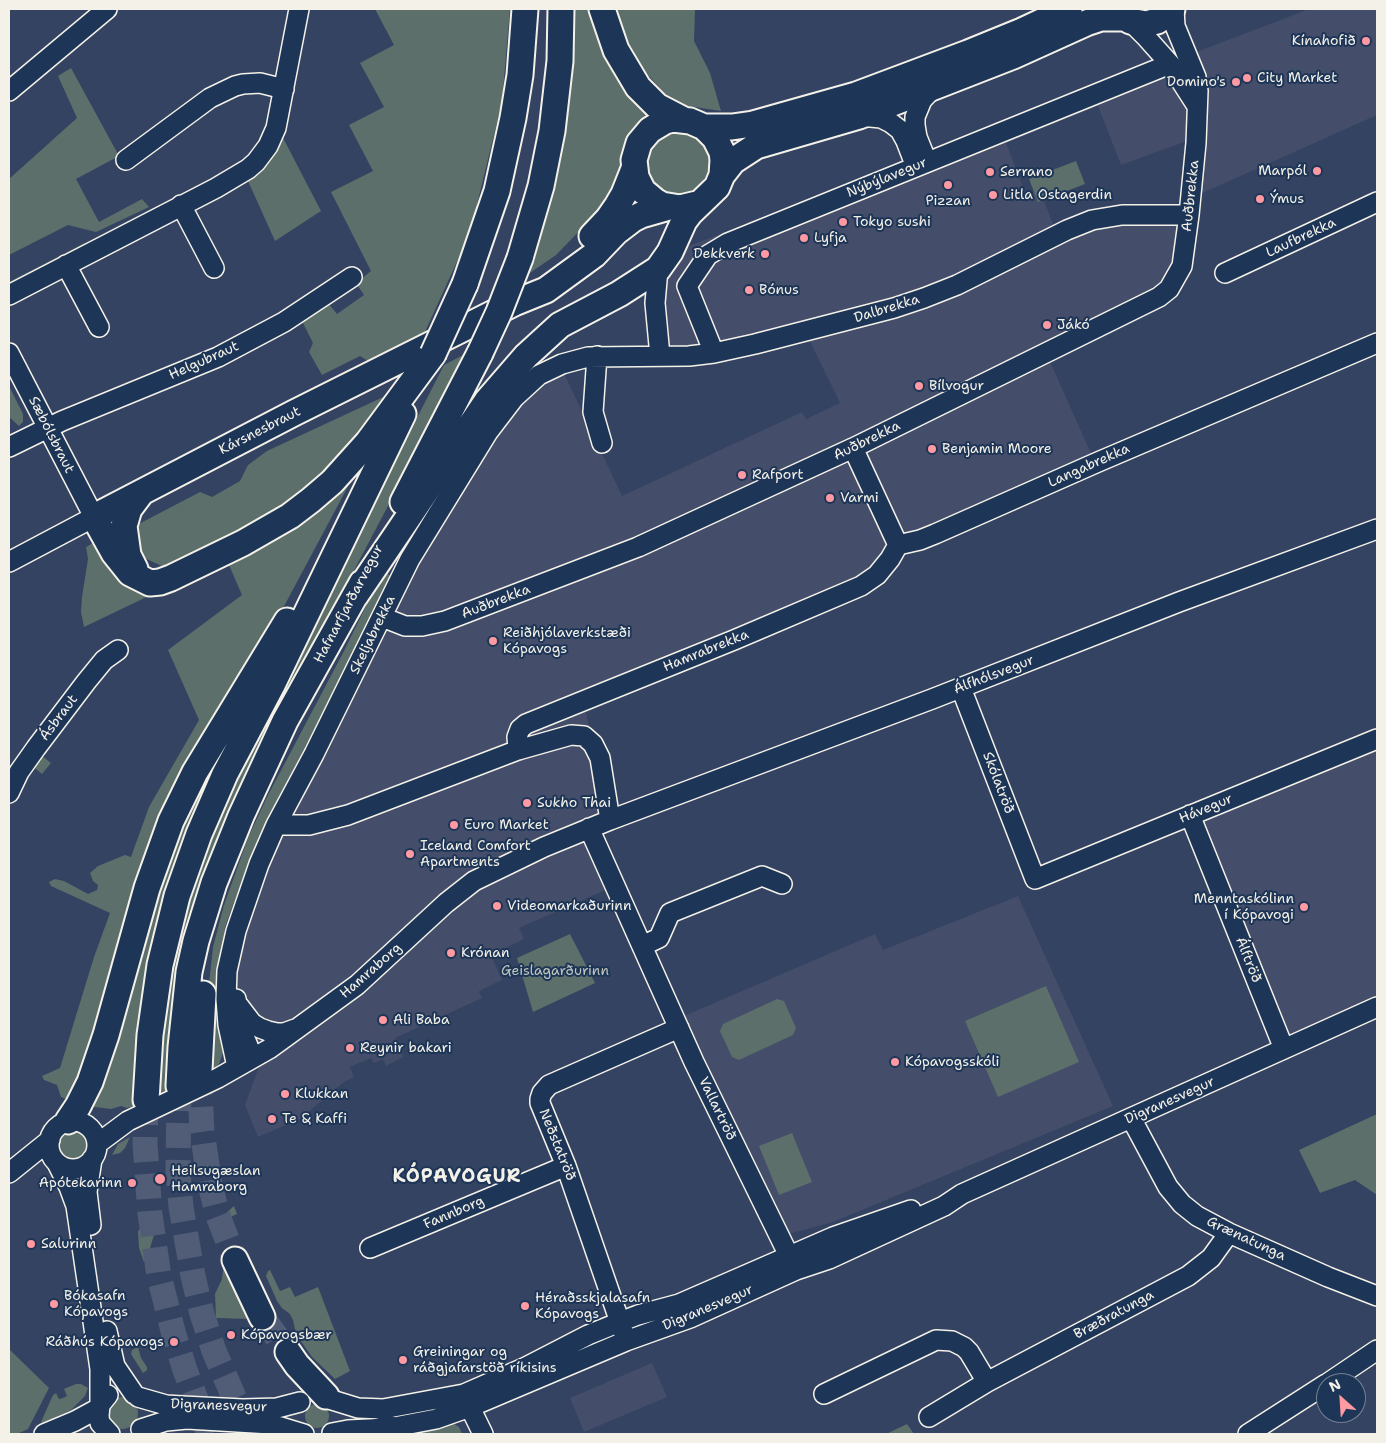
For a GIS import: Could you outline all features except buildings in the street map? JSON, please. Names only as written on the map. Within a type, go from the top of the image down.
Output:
[{"type":"main road","points":[[146,1100],[150,1035],[160,965],[177,896],[224,774],[272,685],[465,284],[497,191],[518,92],[525,9]]},
{"type":"main road","name":"Hafnarfjarðarvegur","points":[[179,1086],[189,972],[211,891],[226,852],[264,763],[285,721],[355,596],[480,353],[499,312],[520,258],[539,194],[552,131],[560,61],[561,9]]},
{"type":"main road","points":[[602,9],[616,50],[638,87],[657,106],[693,123],[715,138],[722,152],[722,175]]},
{"type":"main road","points":[[514,303],[587,240],[608,219],[624,194],[634,169],[639,143],[650,130],[665,121],[732,127],[797,113],[856,95],[968,53],[1069,9]]},
{"type":"main road","points":[[514,303],[546,290],[573,272],[594,255],[616,232],[633,219],[669,207],[686,208],[697,204],[713,193],[722,175],[734,160],[756,146],[859,116],[1013,56],[1101,18],[1123,16],[1146,24],[1157,22],[1173,9]]},
{"type":"main road","points":[[634,169],[643,190],[655,201],[669,207]]},
{"type":"main road","points":[[355,596],[487,401],[526,356],[560,324],[619,294],[658,269],[670,252],[684,221],[697,204]]},
{"type":"main road","name":"Kársnesbraut","points":[[94,518],[294,413],[514,303]]},
{"type":"main road","points":[[94,518],[122,564],[130,573],[150,583],[160,582],[178,575],[269,529],[311,500],[350,464],[423,369]]},
{"type":"main road","points":[[141,493],[129,509],[124,526],[128,555],[135,570],[144,581]]},
{"type":"main road","points":[[87,1138],[78,1106],[90,1082],[106,1034],[147,888],[171,821],[195,772],[250,679],[353,517]]},
{"type":"main road","points":[[199,1070],[201,1018],[208,944],[230,862],[264,763]]},
{"type":"main road","points":[[235,1260],[262,1317]]},
{"type":"main road","points":[[288,1352],[302,1371],[329,1398]]},
{"type":"street","points":[[9,91],[107,9]]},
{"type":"street","points":[[9,294],[181,206],[248,169],[273,138],[299,9]]},
{"type":"street","name":"Auðbrekka","points":[[382,617],[405,626],[422,626],[444,622],[638,547],[853,448],[1159,297],[1169,289],[1182,266],[1189,215],[1197,107],[1196,77],[1175,26],[1173,9]]},
{"type":"street","points":[[1123,16],[1145,36],[1170,64],[1197,107]]},
{"type":"street","name":"Nýbýlavegur","points":[[714,353],[687,286],[708,255],[728,243],[1170,64]]},
{"type":"street","points":[[126,160],[210,98],[234,86],[260,83],[284,89]]},
{"type":"street","points":[[922,164],[915,117],[922,100],[933,88]]},
{"type":"street","points":[[859,116],[881,118],[891,123],[900,130],[922,164]]},
{"type":"street","name":"Laufbrekka","points":[[1225,273],[1377,202]]},
{"type":"street","points":[[181,206],[214,268]]},
{"type":"street","name":"Dalbrekka","points":[[660,356],[689,356],[714,353],[852,319],[924,298],[957,285],[1067,230],[1092,220],[1122,215],[1189,215]]},
{"type":"street","points":[[66,265],[99,327]]},
{"type":"street","points":[[658,269],[655,309],[660,356]]},
{"type":"street","name":"Helgubraut","points":[[9,447],[48,428],[218,357],[284,322],[352,277]]},
{"type":"street","points":[[619,294],[645,298],[655,309]]},
{"type":"street","name":"Langabrekka","points":[[898,544],[920,540],[935,534],[1377,343]]},
{"type":"street","name":"Sæbólsbraut","points":[[9,353],[94,518]]},
{"type":"street","points":[[597,356],[593,412],[602,443]]},
{"type":"street","name":"Skeljabrekka","points":[[245,1063],[228,1025],[226,999],[230,954],[244,906],[276,825],[410,559],[488,432],[514,398],[539,375],[562,364],[588,357],[660,356]]},
{"type":"street","points":[[853,448],[898,544]]},
{"type":"street","name":"Kársnesbraut","points":[[9,562],[94,518]]},
{"type":"street","name":"Álfhólsvegur","points":[[610,820],[961,688],[1179,602],[1377,528]]},
{"type":"street","name":"Hamrabrekka","points":[[518,750],[517,737],[520,729],[526,724],[734,640],[861,586],[877,575],[890,559],[898,544]]},
{"type":"street","name":"Ásbraut","points":[[9,793],[19,772],[80,689],[104,660],[118,650]]},
{"type":"street","name":"Skólatröð","points":[[961,688],[1035,879]]},
{"type":"street","points":[[276,825],[309,825],[348,815],[518,750],[571,735],[584,736],[594,744],[600,758],[610,820]]},
{"type":"street","name":"Hávegur","points":[[1035,879],[1377,739]]},
{"type":"street","name":"Álftröð","points":[[1190,815],[1284,1049]]},
{"type":"street","name":"Hamraborg","points":[[87,1138],[200,1087],[245,1063],[301,1027],[358,985],[446,903],[474,882],[544,847],[610,820]]},
{"type":"street","name":"Vallartröð","points":[[590,828],[678,1028],[792,1262]]},
{"type":"street","points":[[642,946],[659,938],[670,913],[762,876],[782,884]]},
{"type":"street","name":"Skeljabrekka","points":[[227,975],[236,1001],[244,1036],[245,1063]]},
{"type":"street","name":"Skeljabrekka","points":[[236,1001],[252,1023],[268,1032],[284,1032],[301,1027]]},
{"type":"street","name":"Digranesvegur","points":[[44,1434],[100,1407],[105,1398],[111,1393],[118,1391],[174,1406],[243,1409],[277,1408],[300,1402],[304,1398],[315,1394],[358,1408],[383,1409],[467,1400],[690,1318],[792,1262],[878,1220],[962,1194],[1377,1007]]},
{"type":"street","name":"Neðstatröð","points":[[626,1341],[566,1166],[540,1103],[544,1088],[549,1085],[678,1028]]},
{"type":"street","name":"Grænatunga","points":[[1131,1118],[1168,1187],[1177,1198],[1198,1216],[1229,1233],[1328,1277],[1377,1296]]},
{"type":"street","points":[[87,1138],[56,1128],[49,1147],[70,1187],[76,1206],[100,1368],[100,1423],[110,1434]]},
{"type":"street","points":[[50,1140],[9,1173],[56,1162],[72,1169],[87,1165],[87,1138]]},
{"type":"street","points":[[87,1138],[87,1192],[105,1325],[115,1366],[145,1409],[144,1423],[138,1432]]},
{"type":"street","name":"Fannborg","points":[[370,1248],[566,1166]]},
{"type":"street","name":"Bræðratunga","points":[[929,1417],[987,1382],[1188,1276],[1211,1258],[1229,1233]]},
{"type":"street","name":"Digranesvegur","points":[[331,1433],[379,1431],[436,1419],[518,1371],[588,1335],[638,1315],[679,1304],[792,1262]]},
{"type":"street","points":[[824,1394],[936,1340],[952,1341],[964,1347],[987,1382]]},
{"type":"street","points":[[1343,1373],[1377,1350]]},
{"type":"street","points":[[1248,1434],[1316,1391]]},
{"type":"street","points":[[329,1398],[339,1412],[339,1420],[331,1433]]},
{"type":"street","points":[[467,1400],[483,1434]]},
{"type":"street","points":[[300,1402],[295,1416],[296,1423],[304,1434]]},
{"type":"street","name":"Digranesvegur","points":[[138,1432],[166,1421],[187,1419],[271,1424],[304,1434]]},
{"type":"shaded area","points":[[1309,9],[1377,9],[1377,115],[1198,195],[1175,289],[1047,355],[1094,460],[904,550],[871,591],[586,711],[606,819],[591,825],[617,885],[519,928],[524,939],[491,955],[502,980],[479,991],[482,998],[395,1038],[403,1057],[386,1066],[383,1059],[374,1063],[371,1058],[350,1067],[354,1077],[344,1082],[300,1119],[258,1137],[245,1105],[260,1064],[233,975],[247,916],[285,818],[413,560],[517,398],[561,367],[622,496],[802,412],[806,419],[840,403],[804,329],[662,354],[661,283],[681,249]],"holes":[[[1098,106],[1121,165],[1187,141],[1182,198],[1176,211],[1056,232],[1040,190],[1026,195],[1006,143]]]},
{"type":"shaded area","name":"Menntaskólinn í Kópavogi","points":[[1377,743],[1377,998],[1287,1039],[1193,817]]},
{"type":"shaded area","name":"Kópavogsskóli","points":[[1018,896],[1113,1106],[833,1222],[777,1237],[677,1019],[875,934],[883,950]]},
{"type":"shaded area","points":[[652,1363],[667,1397],[584,1432],[570,1398]]},
{"type":"green space","points":[[375,9],[510,9],[502,102],[470,233],[424,334],[368,361],[360,356],[322,375],[309,352],[313,343],[301,319],[328,303],[337,314],[364,295],[356,283],[371,271],[331,192],[373,171],[349,125],[384,107],[360,63],[394,45]]},
{"type":"green space","points":[[572,9],[593,9],[651,115],[622,163],[616,185],[596,214],[556,255],[521,279],[561,123],[573,51]]},
{"type":"green space","points":[[615,9],[695,9],[694,41],[710,73],[721,111],[688,106],[664,93],[647,74],[629,43]]},
{"type":"green space","points":[[71,68],[119,156],[76,179],[99,222],[142,199],[149,207],[96,232],[68,225],[9,255],[9,179],[77,118],[58,76]]},
{"type":"green space","points":[[678,132],[690,135],[700,141],[706,151],[709,163],[706,175],[700,185],[690,191],[678,194],[666,191],[656,185],[650,175],[647,163],[650,151],[656,141],[666,135]]},
{"type":"green space","points":[[281,134],[321,211],[275,241],[248,181],[261,172],[271,157]]},
{"type":"green space","points":[[1076,161],[1085,184],[1038,202],[1029,179]]},
{"type":"green space","points":[[85,243],[87,246],[9,285],[9,282]]},
{"type":"green space","points":[[469,352],[270,730],[231,808],[205,874],[168,1068],[167,1091],[157,1096],[165,994],[195,872],[261,723],[444,365]]},
{"type":"green space","points":[[9,386],[23,414],[23,422],[19,426],[9,417]]},
{"type":"green space","points":[[394,392],[317,488],[172,568],[164,567],[140,556],[135,526],[200,492],[212,497],[240,481],[248,465],[267,451]]},
{"type":"green space","points":[[360,464],[274,625],[236,688],[71,1101],[61,1097],[57,1085],[44,1080],[42,1076],[60,1068],[94,957],[110,913],[51,886],[49,882],[55,879],[64,881],[88,894],[97,890],[98,885],[93,881],[90,873],[98,866],[125,855],[131,857],[149,807],[199,720],[168,650],[242,595],[226,558]]},
{"type":"green space","points":[[97,541],[159,591],[84,627],[81,612],[88,559],[86,547]]},
{"type":"green space","points":[[383,571],[391,576],[353,656],[276,802],[257,844],[225,927],[219,970],[224,1050],[219,1064],[211,1071],[208,993],[213,947],[224,905],[248,838],[267,797],[344,651]]},
{"type":"green space","points":[[229,734],[232,738],[135,1085],[134,1106],[127,1108],[121,1106],[111,1109],[87,1106],[153,892],[183,813]]},
{"type":"green space","points":[[38,753],[51,763],[42,774],[30,764]]},
{"type":"green space","name":"Geislagarðurinn","points":[[570,934],[595,983],[533,1012],[517,958]]},
{"type":"green space","points":[[1046,986],[1079,1062],[998,1097],[965,1021]]},
{"type":"green space","points":[[777,999],[784,1001],[796,1028],[793,1035],[739,1060],[732,1057],[720,1031],[723,1024]]},
{"type":"green space","points":[[1377,1114],[1377,1195],[1355,1180],[1320,1193],[1299,1150]]},
{"type":"green space","points":[[73,1130],[85,1134],[89,1146],[85,1158],[73,1162],[61,1158],[57,1146],[61,1134]]},
{"type":"green space","points":[[792,1133],[812,1182],[779,1195],[759,1146]]},
{"type":"green space","points":[[130,1137],[125,1148],[120,1153],[112,1155],[118,1144]]},
{"type":"green space","points":[[234,1206],[237,1214],[228,1218],[227,1222],[230,1228],[220,1229],[224,1215]]},
{"type":"green space","points":[[152,1224],[154,1235],[144,1262],[139,1248],[138,1231]]},
{"type":"green space","points":[[224,1263],[251,1319],[216,1318],[215,1294],[222,1279]]},
{"type":"green space","points":[[270,1270],[280,1291],[290,1287],[295,1297],[318,1287],[350,1371],[335,1379],[312,1357],[296,1334],[290,1314],[277,1301],[266,1276]]},
{"type":"green space","points":[[138,1347],[141,1358],[147,1367],[147,1370],[143,1373],[131,1354],[132,1350]]},
{"type":"green space","points":[[9,1349],[49,1388],[28,1429],[17,1434],[9,1434]]},
{"type":"green space","points":[[81,1384],[88,1388],[85,1396],[71,1410],[43,1423],[41,1422],[53,1395],[56,1393],[59,1399],[63,1398],[67,1396],[64,1389]]},
{"type":"green space","points":[[122,1397],[133,1402],[138,1413],[133,1424],[122,1429],[111,1424],[106,1413],[111,1402]]},
{"type":"green space","points":[[317,1404],[326,1407],[329,1416],[326,1425],[317,1428],[308,1425],[305,1416],[308,1407]]},
{"type":"green space","points":[[451,1422],[459,1427],[462,1434],[389,1434]]},
{"type":"green space","points":[[907,1424],[914,1434],[886,1434]]},
{"type":"tunnel","points":[[199,1070],[202,1131],[210,1185],[218,1216],[235,1260]]},
{"type":"tunnel","points":[[179,1086],[178,1172],[181,1207],[193,1276],[202,1314],[214,1351],[250,1434]]},
{"type":"tunnel","points":[[146,1100],[145,1144],[150,1214],[159,1276],[185,1370],[209,1434]]},
{"type":"tunnel","points":[[262,1317],[288,1352]]},
{"type":"place","name":"Kínahofið","points":[[1366,41]]},
{"type":"place","name":"City Market","points":[[1247,78]]},
{"type":"place","name":"Domino's","points":[[1236,82]]},
{"type":"place","name":"Marpól","points":[[1317,171]]},
{"type":"place","name":"Serrano","points":[[990,172]]},
{"type":"place","name":"Pizzan","points":[[948,185]]},
{"type":"place","name":"Litla Ostagerdin","points":[[993,195]]},
{"type":"place","name":"Ýmus","points":[[1260,199]]},
{"type":"place","name":"Tokyo sushi","points":[[843,222]]},
{"type":"place","name":"Lyfja","points":[[804,238]]},
{"type":"place","name":"Dekkverk","points":[[765,254]]},
{"type":"place","name":"Bónus","points":[[749,290]]},
{"type":"place","name":"Jákó","points":[[1047,325]]},
{"type":"place","name":"Bílvogur","points":[[919,386]]},
{"type":"place","name":"Benjamin Moore","points":[[932,449]]},
{"type":"place","name":"Rafport","points":[[742,475]]},
{"type":"place","name":"Varmi","points":[[830,498]]},
{"type":"place","name":"Reiðhjólaverkstæði Kópavogs","points":[[493,641]]},
{"type":"place","name":"Sukho Thai","points":[[527,803]]},
{"type":"place","name":"Euro Market","points":[[454,825]]},
{"type":"place","name":"Iceland Comfort Apartments","points":[[410,854]]},
{"type":"place","name":"Videomarkaðurinn","points":[[497,906]]},
{"type":"place","name":"Menntaskólinn í Kópavogi","points":[[1304,907]]},
{"type":"place","name":"Krónan","points":[[451,953]]},
{"type":"place","name":"Ali Baba","points":[[383,1020]]},
{"type":"place","name":"Reynir bakari","points":[[350,1048]]},
{"type":"place","name":"Kópavogsskóli","points":[[895,1062]]},
{"type":"place","name":"Klukkan","points":[[285,1094]]},
{"type":"place","name":"Te & Kaffi","points":[[272,1119]]},
{"type":"place","name":"Heilsugæslan Hamraborg","points":[[160,1179]]},
{"type":"place","name":"Apótekarinn","points":[[132,1183]]},
{"type":"place","name":"Salurinn","points":[[31,1244]]},
{"type":"place","name":"Bókasafn Kópavogs","points":[[54,1304]]},
{"type":"place","name":"Héraðsskjalasafn Kópavogs","points":[[525,1306]]},
{"type":"place","name":"Kópavogsbær","points":[[231,1335]]},
{"type":"place","name":"Ráðhús Kópavogs","points":[[174,1342]]},
{"type":"place","name":"Greiningar og ráðgjafarstöð ríkisins","points":[[403,1360]]},
{"type":"district","name":"KÓPAVOGUR","points":[[457,1177]]}]
